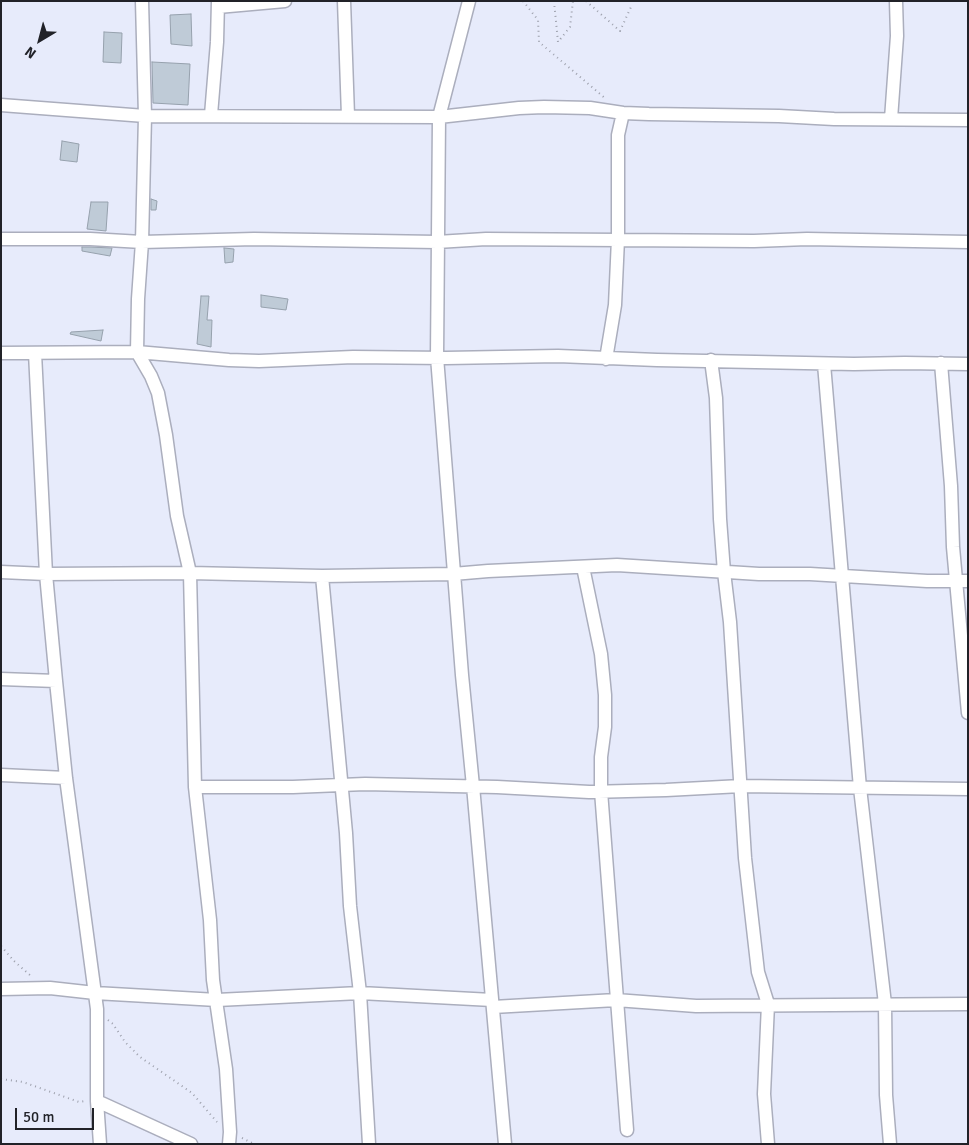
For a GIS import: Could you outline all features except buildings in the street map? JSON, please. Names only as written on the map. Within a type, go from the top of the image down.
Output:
[{"type":"street","points":[[142,1],[145,116],[137,352],[152,376],[158,393],[166,435],[176,516],[190,573],[195,788],[210,920],[213,980],[226,1069],[229,1138]]},
{"type":"street","points":[[211,115],[218,4],[285,1]]},
{"type":"street","points":[[344,1],[348,116]]},
{"type":"street","points":[[469,1],[439,117],[437,357],[453,574],[505,1144]]},
{"type":"street","points":[[891,119],[896,1]]},
{"type":"street","points":[[1,105],[145,116],[439,117],[519,108],[590,108],[623,113],[779,116],[834,120],[968,120]]},
{"type":"street","points":[[606,359],[615,304],[618,239],[618,134],[623,113]]},
{"type":"street","points":[[1,239],[142,242],[254,239],[437,242],[486,239],[754,241],[807,239],[968,242]]},
{"type":"street","points":[[1,353],[137,352],[258,361],[353,357],[558,356],[606,359],[824,364],[968,364]]},
{"type":"street","points":[[35,353],[46,574],[56,681],[66,778],[97,1009],[97,1101],[100,1144]]},
{"type":"street","points":[[711,360],[716,398],[720,520],[730,622],[745,858],[758,972],[768,1004],[764,1094],[768,1144]]},
{"type":"street","points":[[941,363],[951,486],[953,546],[962,580],[968,713]]},
{"type":"street","points":[[824,364],[860,788],[885,1004],[886,1095],[890,1144]]},
{"type":"street","points":[[1,572],[322,576],[453,574],[526,569],[625,566],[927,581],[962,580]]},
{"type":"street","points":[[583,567],[601,654],[604,679],[605,727],[601,757],[601,791],[627,1130]]},
{"type":"street","points":[[322,576],[346,833],[350,906],[360,993],[369,1144]]},
{"type":"street","points":[[1,679],[56,681]]},
{"type":"street","points":[[1,775],[66,778]]},
{"type":"street","points":[[195,788],[365,784],[473,786],[573,792],[741,786],[932,787],[968,789]]},
{"type":"street","points":[[1,989],[50,988],[95,993],[217,1000],[360,993],[493,1004],[616,1000],[696,1006],[968,1004]]},
{"type":"street","points":[[97,1101],[191,1144]]},
{"type":"path","points":[[523,1],[538,20],[539,42],[609,102]]},
{"type":"path","points":[[554,1],[558,42],[570,27],[573,1]]},
{"type":"path","points":[[586,1],[620,31],[631,6]]},
{"type":"path","points":[[1,946],[33,978]]},
{"type":"path","points":[[97,1009],[113,1024],[125,1042],[140,1057],[192,1093],[229,1138],[254,1144]]},
{"type":"path","points":[[1,1079],[23,1082],[79,1102],[97,1101]]}]
